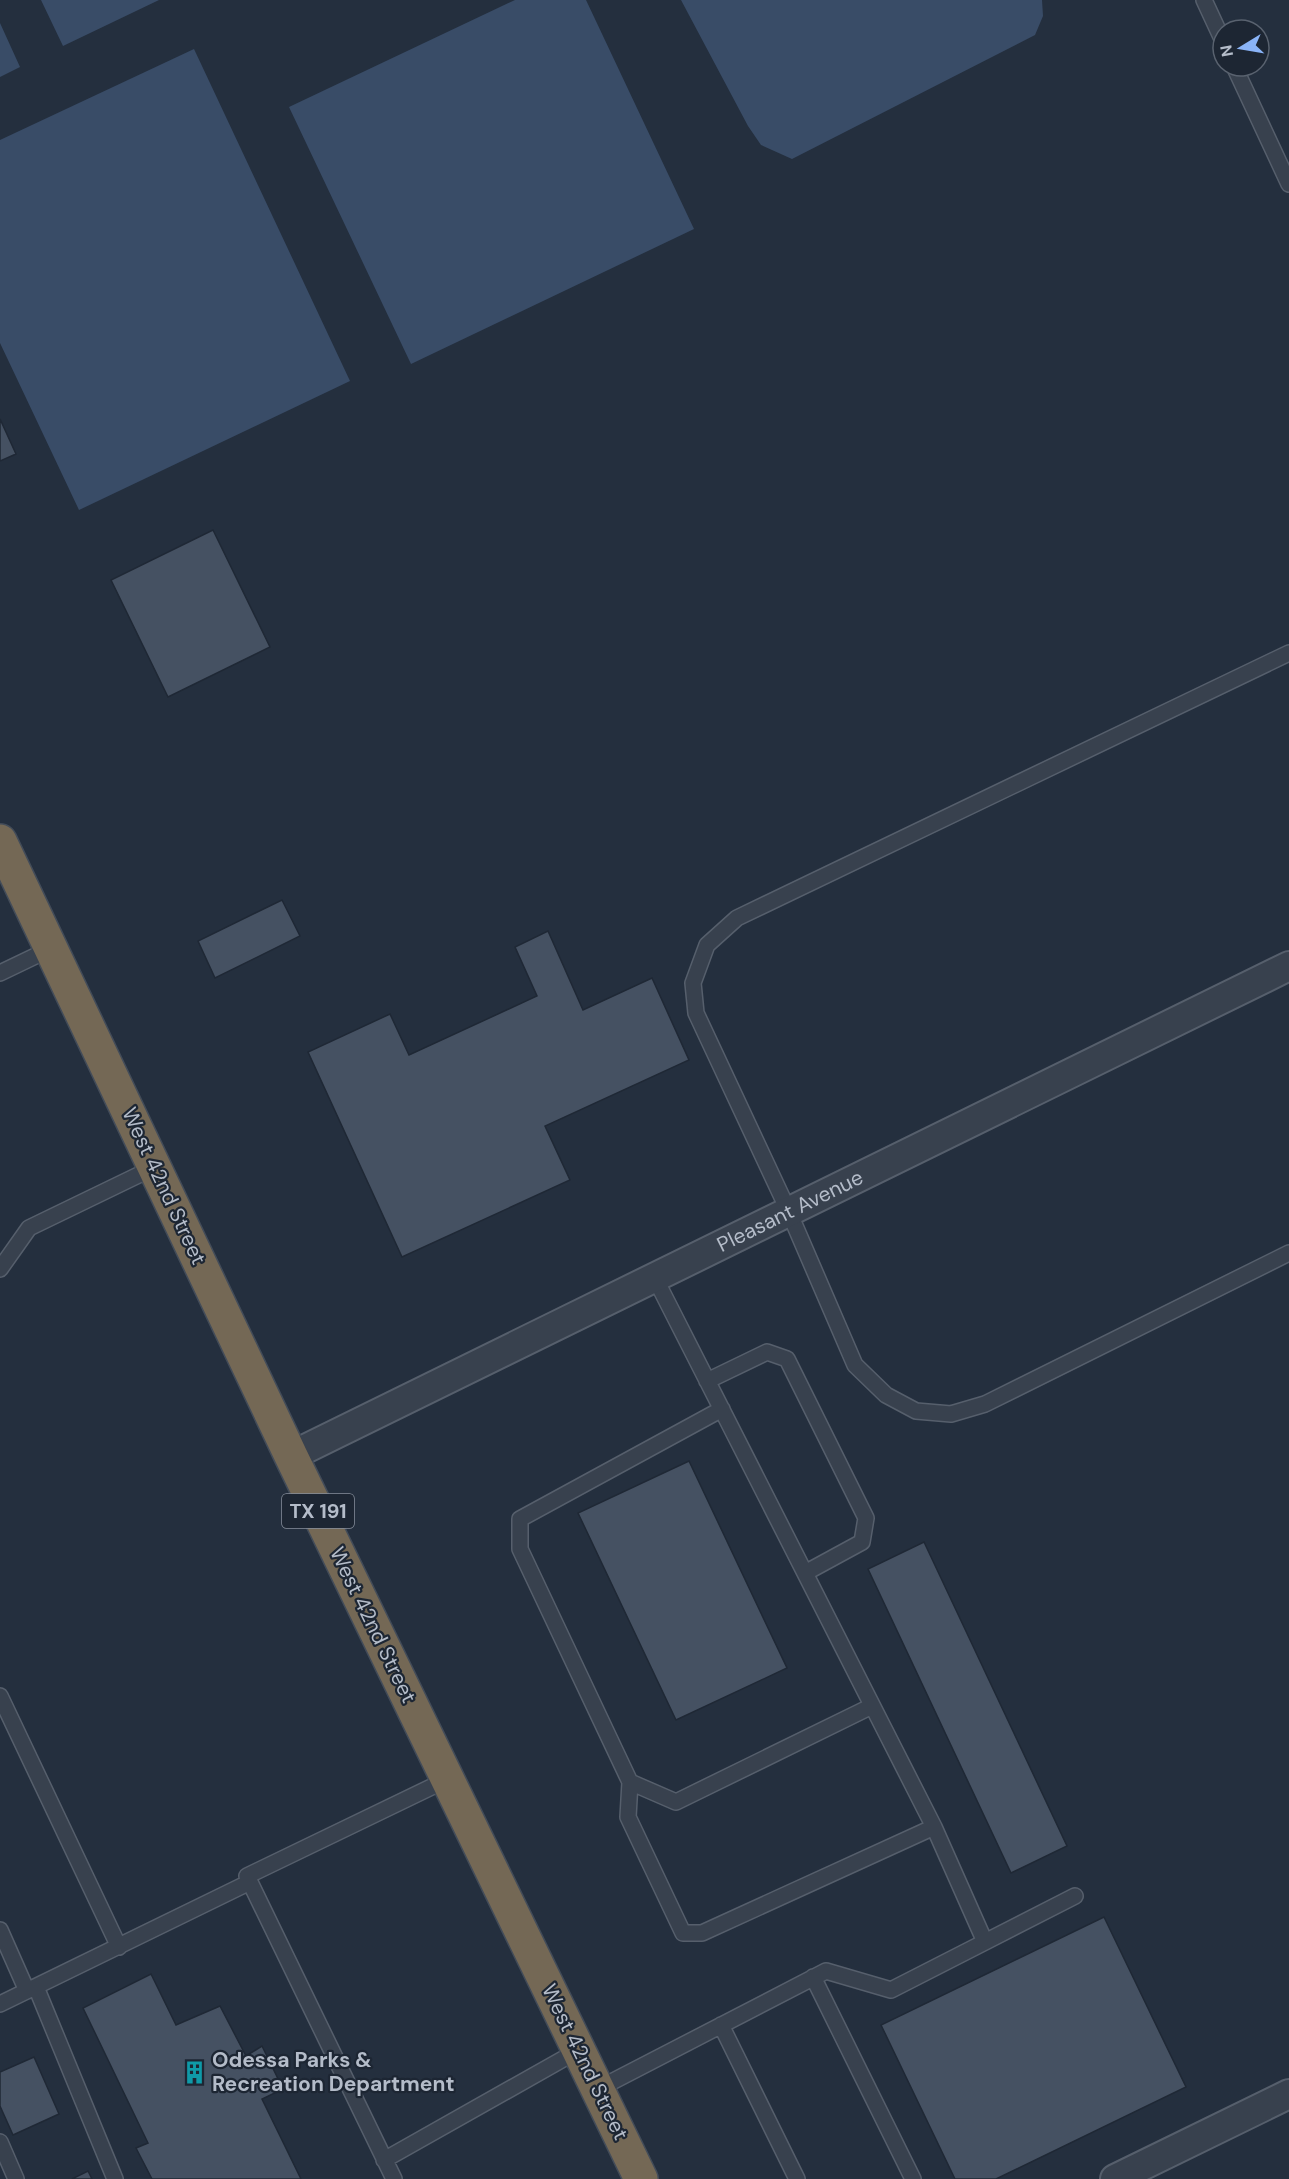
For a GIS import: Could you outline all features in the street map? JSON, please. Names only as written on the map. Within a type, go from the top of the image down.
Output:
[{"type":"highway","name":"West 42nd Street","points":[[0,841],[291,1456],[641,2179]]},
{"type":"street","name":"Pleasant Avenue","points":[[291,1456],[1289,966]]},
{"type":"street","points":[[1115,2179],[1289,2094]]},
{"type":"lane","points":[[1204,0],[1212,18]]},
{"type":"lane","points":[[1240,78],[1289,184]]},
{"type":"lane","points":[[1289,653],[737,918],[707,945],[693,983],[696,1013],[789,1212],[855,1365],[886,1395],[916,1411],[951,1414],[985,1404],[1289,1253]]},
{"type":"lane","points":[[0,973],[52,948]]},
{"type":"lane","points":[[0,1269],[29,1228],[155,1167]]},
{"type":"lane","points":[[655,1278],[934,1827],[985,1942]]},
{"type":"lane","points":[[708,1381],[767,1352],[787,1359],[866,1518],[862,1542],[805,1573]]},
{"type":"lane","points":[[722,1409],[520,1520],[520,1549],[630,1782],[628,1817],[683,1933],[702,1933],[934,1827]]},
{"type":"lane","points":[[0,1696],[119,1947]]},
{"type":"lane","points":[[630,1782],[675,1802],[872,1706]]},
{"type":"lane","points":[[393,2179],[247,1876],[447,1779]]},
{"type":"lane","points":[[0,2004],[250,1882]]},
{"type":"lane","points":[[598,2089],[826,1971],[891,1990],[1075,1896]]},
{"type":"lane","points":[[0,1930],[31,1989],[115,2179]]},
{"type":"lane","points":[[813,1977],[913,2179]]},
{"type":"lane","points":[[721,2025],[797,2179]]},
{"type":"lane","points":[[384,2160],[579,2050]]},
{"type":"lane","points":[[0,2142],[16,2179]]},
{"type":"water","points":[[41,0],[159,0],[63,46]]},
{"type":"water","points":[[515,0],[586,0],[694,229],[411,364],[289,107]]},
{"type":"water","points":[[681,0],[1042,0],[1043,16],[1035,35],[792,159],[761,145],[748,126]]},
{"type":"water","points":[[0,23],[20,67],[0,77]]},
{"type":"water","points":[[194,49],[350,381],[79,510],[0,343],[0,140]]},
{"type":"building","points":[[0,419],[16,454],[0,461]]},
{"type":"building","points":[[213,530],[270,647],[168,697],[111,580]]},
{"type":"building","points":[[282,900],[300,936],[215,978],[198,941]]},
{"type":"building","points":[[548,931],[583,1010],[652,978],[689,1060],[545,1126],[570,1180],[402,1257],[308,1052],[390,1014],[409,1055],[537,996],[515,947]]},
{"type":"building","points":[[689,1461],[787,1668],[676,1720],[578,1513]]},
{"type":"building","points":[[924,1542],[1067,1846],[1011,1873],[868,1569]]},
{"type":"building","points":[[1104,1917],[1186,2087],[996,2179],[955,2179],[881,2025]]},
{"type":"building","name":"Odessa Parks & Recreation Department","points":[[151,1974],[176,2025],[220,2006],[246,2056],[262,2046],[283,2089],[262,2099],[301,2179],[152,2179],[136,2148],[148,2143],[83,2008]]},
{"type":"building","points":[[34,2057],[59,2114],[13,2135],[0,2106],[0,2072]]},
{"type":"building","points":[[88,2171],[92,2179],[72,2179]]},
{"type":"place","name":"Odessa Parks & Recreation Department","points":[[194,2072]]}]
